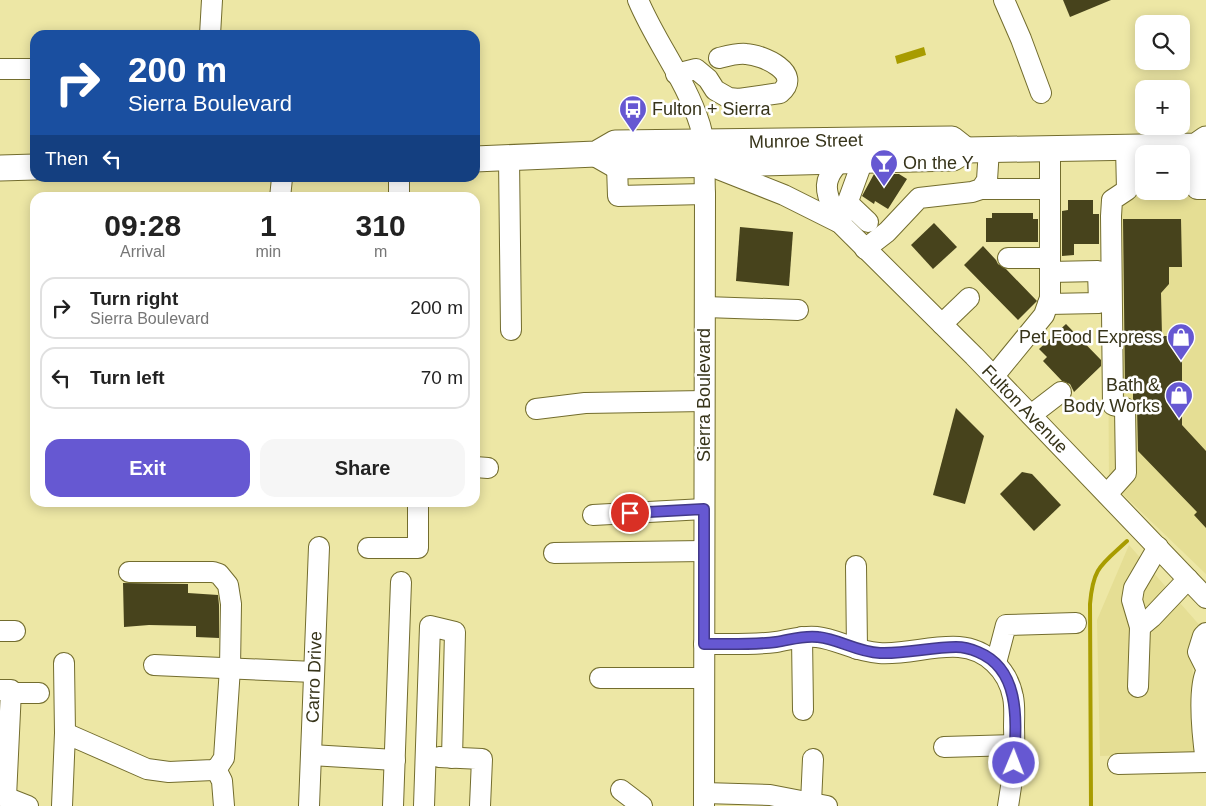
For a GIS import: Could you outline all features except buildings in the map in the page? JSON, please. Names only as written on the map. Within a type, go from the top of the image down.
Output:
[{"type":"main road","name":"Munroe Street","points":[[703,153],[952,139],[978,149]]},
{"type":"main road","name":"Fulton Avenue","points":[[480,158],[596,154],[615,143],[703,153]]},
{"type":"main road","name":"Munroe Street","points":[[703,153],[852,160],[953,158],[978,149],[1203,147]]},
{"type":"main road","name":"Fulton Avenue","points":[[617,166],[703,153]]},
{"type":"main road","points":[[596,154],[617,166]]},
{"type":"main road","points":[[0,168],[30,167]]},
{"type":"street","points":[[210,30],[212,0]]},
{"type":"street","name":"Sierra Boulevard","points":[[638,0],[647,23],[689,96],[700,126],[703,153],[705,194],[704,799]]},
{"type":"street","points":[[1004,0],[1042,93]]},
{"type":"street","points":[[676,74],[708,63]]},
{"type":"street","points":[[0,70],[30,69]]},
{"type":"street","points":[[1106,494],[1126,473],[1125,408],[1113,405],[1111,216],[1112,200],[1127,190],[1126,147]]},
{"type":"street","points":[[1203,147],[1197,189],[1206,189]]},
{"type":"street","points":[[994,376],[1044,315],[1050,298],[1050,148]]},
{"type":"street","points":[[978,149],[987,180],[981,189]]},
{"type":"street","name":"Fulton Avenue","points":[[703,153],[840,223],[994,376],[1106,494],[1199,586]]},
{"type":"street","points":[[510,158],[511,330]]},
{"type":"street","points":[[840,223],[848,203],[852,160]]},
{"type":"street","name":"Fulton Avenue","points":[[840,223],[829,198],[827,188],[828,177],[852,160]]},
{"type":"street","points":[[617,166],[618,196],[705,194]]},
{"type":"street","points":[[865,249],[887,232],[919,198],[972,192],[981,189],[1050,189]]},
{"type":"street","points":[[848,203],[868,222]]},
{"type":"street","points":[[1008,258],[1098,271],[1098,303],[1048,304]]},
{"type":"street","points":[[942,324],[969,298]]},
{"type":"street","points":[[704,308],[798,310]]},
{"type":"street","points":[[1030,415],[1061,392]]},
{"type":"street","points":[[536,409],[585,403],[704,401]]},
{"type":"street","points":[[368,548],[418,548],[418,507]]},
{"type":"street","points":[[593,515],[704,509]]},
{"type":"street","name":"Carro Drive","points":[[309,806],[319,547]]},
{"type":"street","points":[[1138,687],[1140,627],[1132,600],[1134,588],[1158,547]]},
{"type":"street","points":[[554,553],[704,551]]},
{"type":"street","points":[[856,566],[857,650]]},
{"type":"street","points":[[65,733],[147,770],[169,772],[205,771],[216,769],[222,763],[225,753],[230,668],[231,604],[230,593],[225,579],[212,572],[203,571],[130,572]]},
{"type":"street","points":[[394,806],[402,582]]},
{"type":"street","points":[[1140,627],[1199,586]]},
{"type":"street","points":[[996,663],[1006,625],[1076,623]]},
{"type":"street","points":[[424,806],[430,626],[456,632],[452,758]]},
{"type":"street","points":[[1118,764],[1206,762],[1202,704],[1203,678],[1206,670],[1198,652],[1203,636],[1206,633]]},
{"type":"street","points":[[802,637],[803,710]]},
{"type":"street","points":[[704,644],[756,644],[802,637],[817,637],[857,650],[878,653],[959,647],[986,655],[1004,673],[1014,698],[1015,745],[1012,785],[1008,806]]},
{"type":"street","points":[[62,806],[65,733],[64,663]]},
{"type":"street","points":[[154,664],[314,672]]},
{"type":"street","points":[[600,678],[704,678]]},
{"type":"street","points":[[28,806],[3,796],[6,692],[39,694]]},
{"type":"street","points":[[944,747],[1015,745]]},
{"type":"street","points":[[311,755],[395,760]]},
{"type":"street","points":[[426,757],[482,759],[480,806]]},
{"type":"street","points":[[704,799],[738,793],[788,802],[819,805],[813,758]]},
{"type":"street","points":[[216,769],[222,780],[224,806]]},
{"type":"street","points":[[621,790],[642,806]]},
{"type":"shaded area","points":[[924,47],[926,55],[897,64],[895,56]]},
{"type":"shaded area","points":[[1190,188],[1206,188],[1206,574],[1109,481],[1107,189],[1135,189],[1135,200],[1190,200]]},
{"type":"shaded area","points":[[1129,545],[1202,628],[1192,644],[1195,753],[1100,756],[1097,620]]},
{"type":"waterway","points":[[1091,806],[1091,592],[1093,582],[1100,568],[1127,541]]},
{"type":"place","name":"Fulton + Sierra","points":[[633,133]]},
{"type":"place","name":"On the Y","points":[[884,187]]},
{"type":"place","name":"Pet Food Express","points":[[1181,361]]},
{"type":"place","name":"Bath & Body Works","points":[[1179,419]]},
{"type":"route","points":[[630,513],[704,509],[704,644],[756,644],[817,637],[857,650],[878,653],[959,647],[986,655],[1004,673],[1014,698],[1014,763]]}]
